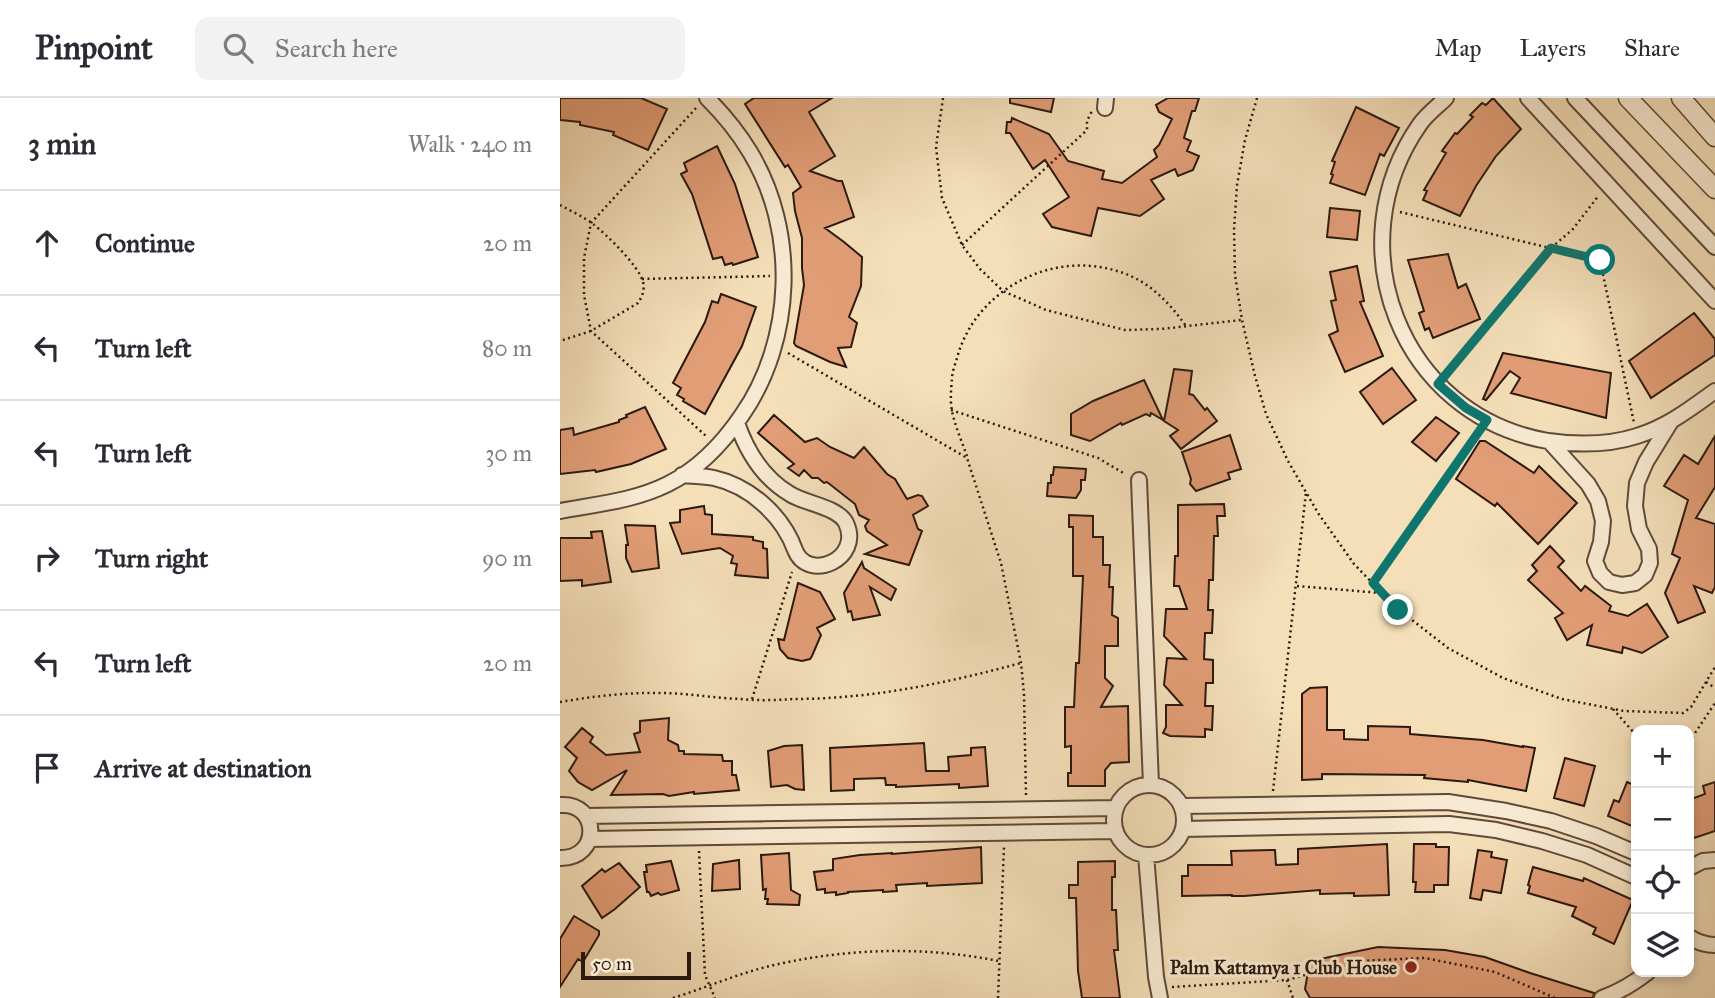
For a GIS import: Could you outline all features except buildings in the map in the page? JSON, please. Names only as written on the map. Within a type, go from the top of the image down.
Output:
[{"type":"street","points":[[1446,98],[1422,121],[1402,152],[1389,185],[1382,220],[1381,256],[1387,292],[1398,326],[1416,357],[1438,384],[1466,408],[1497,425],[1531,438],[1566,443],[1602,443],[1637,436],[1670,423],[1715,391]]},
{"type":"street","points":[[1528,98],[1715,301]]},
{"type":"street","points":[[1575,98],[1715,247]]},
{"type":"street","points":[[1628,98],[1706,169],[1715,189]]},
{"type":"street","points":[[1681,98],[1715,137]]},
{"type":"street","points":[[560,511],[611,503],[640,495],[669,484],[696,466],[737,423],[752,400],[770,361],[781,319],[784,276],[780,233],[769,192],[751,153],[726,118],[702,103]]},
{"type":"street","points":[[682,475],[715,478],[743,489],[768,508],[786,532],[797,555],[806,562],[816,566],[837,560],[845,552],[849,542],[849,530],[845,520],[837,512],[790,495],[772,481],[757,464],[737,423]]},
{"type":"street","points":[[1549,441],[1588,484],[1598,501],[1603,522],[1595,561],[1600,573],[1609,582],[1622,586],[1634,583],[1645,575],[1650,563],[1649,550],[1639,529],[1635,506],[1637,483],[1646,462],[1670,423]]},
{"type":"street","points":[[1140,484],[1151,785]]},
{"type":"street","points":[[1151,785],[1166,789],[1182,806],[1183,829],[1178,840],[1158,853],[1146,855],[1131,850],[1116,831],[1116,808],[1122,798],[1140,786],[1151,785]]},
{"type":"street","points":[[562,801],[586,816],[590,827],[587,845],[578,854],[562,861]]},
{"type":"street","points":[[1182,806],[1448,802],[1552,821],[1631,851]]},
{"type":"street","points":[[586,816],[1116,808]]},
{"type":"street","points":[[1183,829],[1449,824],[1496,830],[1542,841],[1587,855],[1631,875]]},
{"type":"street","points":[[589,839],[1116,831]]},
{"type":"street","points":[[1146,855],[1159,993]]},
{"type":"street","points":[[1694,866],[1715,860]]},
{"type":"street","points":[[1694,941],[1715,945]]},
{"type":"street","points":[[1602,998],[1619,992],[1642,977]]},
{"type":"path","points":[[943,98],[936,147],[942,198],[962,245],[980,269],[1003,291],[1046,310],[1125,330],[1242,320]]},
{"type":"path","points":[[1256,98],[1237,185],[1234,230],[1242,320],[1266,414],[1288,461],[1318,513],[1354,564],[1398,610],[1448,648],[1503,678],[1562,699],[1624,712],[1684,713],[1691,708],[1715,667]]},
{"type":"path","points":[[962,245],[1087,130],[1090,113],[1096,106],[1106,102]]},
{"type":"path","points":[[702,103],[592,223],[584,258],[584,295],[591,331],[717,446]]},
{"type":"path","points":[[1438,384],[1551,248],[1573,229],[1607,183]]},
{"type":"path","points":[[560,205],[592,223],[620,248],[642,279],[643,291],[638,303],[591,331],[560,341]]},
{"type":"path","points":[[1384,208],[1600,260],[1637,436]]},
{"type":"path","points":[[1027,810],[1021,663],[1001,563],[951,410],[952,376],[960,344],[977,315],[1003,291],[1029,276],[1057,267],[1088,265],[1117,271],[1144,283],[1168,302],[1186,326]]},
{"type":"path","points":[[642,279],[784,276]]},
{"type":"path","points":[[774,345],[968,458]]},
{"type":"path","points":[[951,410],[1098,458],[1140,484]]},
{"type":"path","points":[[1373,583],[1487,420]]},
{"type":"path","points":[[1271,805],[1307,491]]},
{"type":"path","points":[[752,699],[797,555]]},
{"type":"path","points":[[1297,586],[1382,593]]},
{"type":"path","points":[[560,702],[607,695],[652,693],[752,699],[855,696],[911,688],[1021,663]]},
{"type":"path","points":[[1706,681],[1715,688]]},
{"type":"path","points":[[1694,734],[1715,703]]},
{"type":"path","points":[[1613,709],[1631,729]]},
{"type":"path","points":[[998,998],[1005,833]]},
{"type":"path","points":[[698,838],[705,975],[715,998]]},
{"type":"path","points":[[673,998],[768,967],[824,955],[879,950],[973,956],[999,961]]},
{"type":"path","points":[[1159,993],[1287,981],[1355,961],[1425,958],[1495,972],[1555,998]]},
{"type":"path","points":[[1287,981],[1293,998]]},
{"type":"place","name":"Palm Kattamya 1 Club House","points":[[1411,967]]},
{"type":"route","points":[[1398,610],[1373,583],[1487,420],[1466,408],[1438,384],[1551,248],[1600,260]]}]
